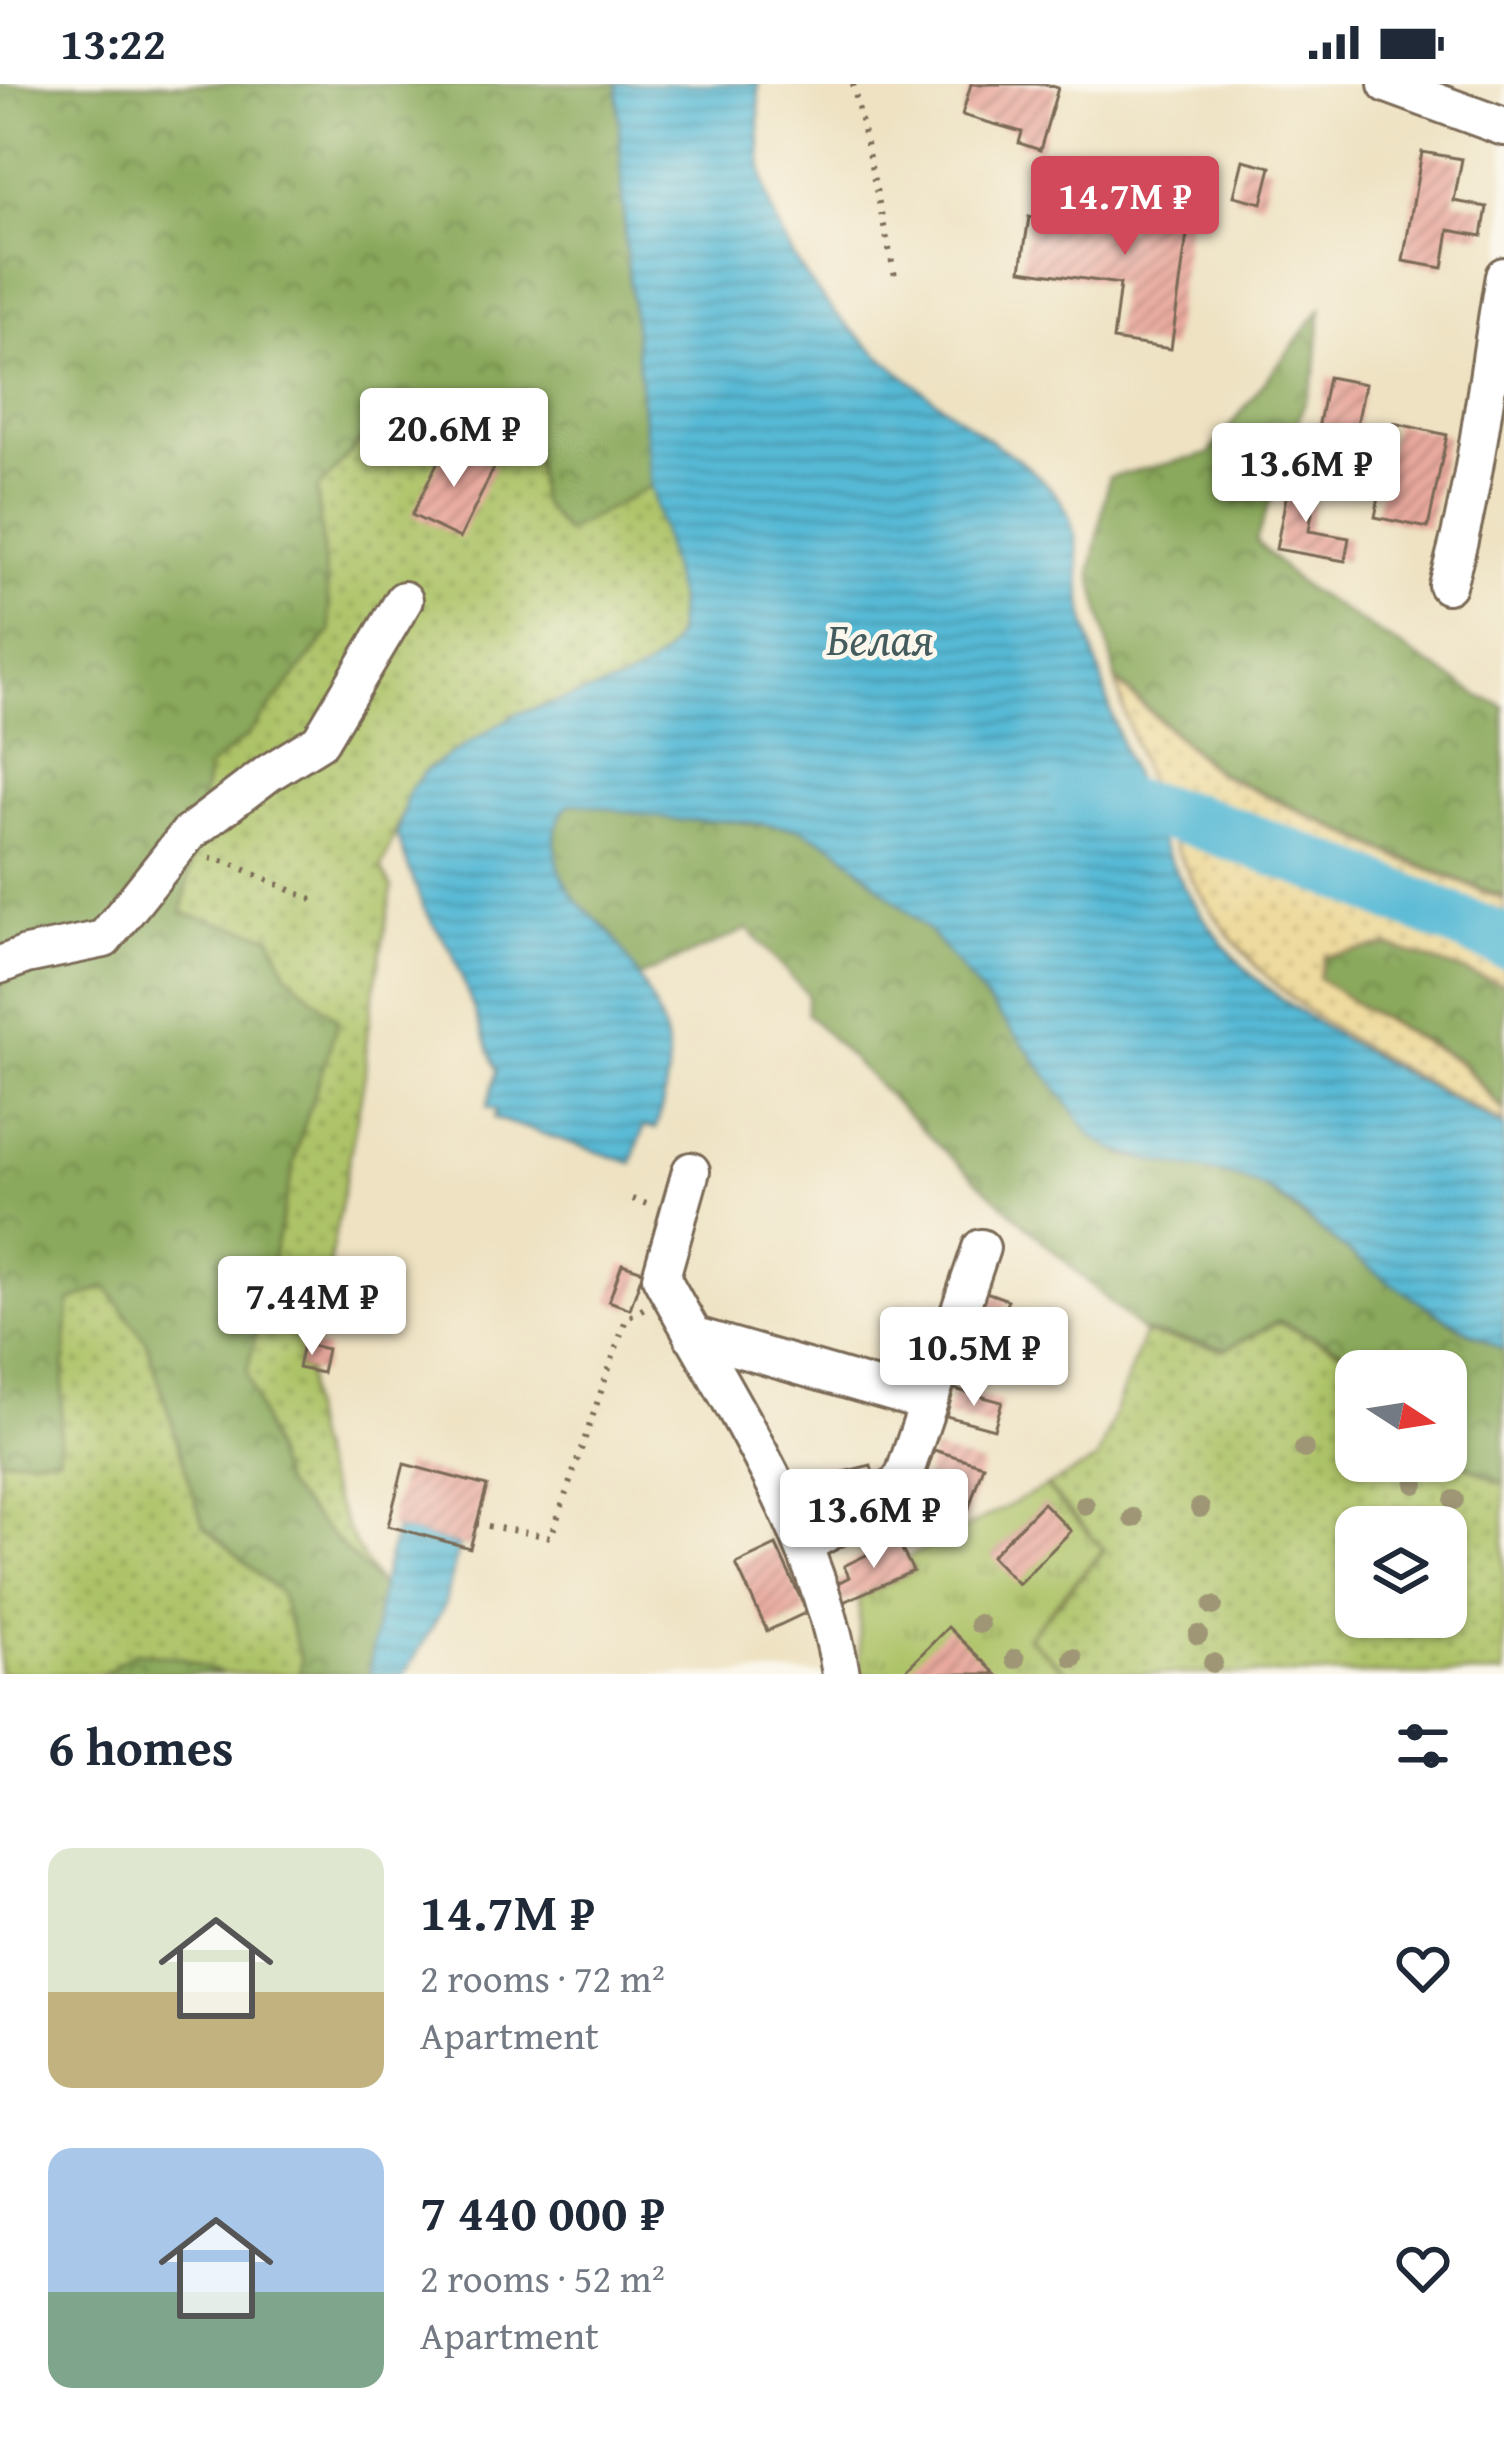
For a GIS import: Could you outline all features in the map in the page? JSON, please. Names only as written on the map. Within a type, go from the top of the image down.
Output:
[{"type":"street","points":[[1387,84],[1504,127]]},
{"type":"street","points":[[1447,585],[1483,430],[1504,276]]},
{"type":"street","points":[[0,965],[104,938],[188,834],[270,772],[320,742],[404,600]]},
{"type":"street","points":[[691,1171],[661,1277],[806,1544],[841,1674]]},
{"type":"street","points":[[806,1544],[884,1502],[904,1475],[981,1248]]},
{"type":"street","points":[[692,1335],[928,1403]]},
{"type":"path","points":[[853,84],[896,276]]},
{"type":"path","points":[[167,860],[195,855],[230,863],[317,902]]},
{"type":"path","points":[[476,1524],[551,1537],[626,1319],[670,1293]]},
{"type":"green space","points":[[0,84],[617,84],[625,239],[651,486],[565,532],[540,501],[534,448],[456,410],[381,419],[317,490],[331,631],[248,735],[208,768],[182,913],[271,936],[287,973],[338,1021],[300,1138],[247,1372],[283,1485],[381,1587],[369,1674],[300,1674],[301,1659],[280,1593],[203,1525],[147,1343],[106,1286],[69,1302],[58,1456],[0,1459]]},
{"type":"green space","points":[[1321,309],[1316,370],[1256,541],[1297,582],[1483,698],[1504,706],[1504,897],[1401,857],[1219,772],[1116,679],[1091,572],[1109,477],[1209,454]]},
{"type":"green space","points":[[456,410],[535,448],[540,501],[565,532],[651,486],[671,557],[678,612],[669,648],[654,664],[611,686],[513,716],[427,769],[407,801],[381,868],[392,888],[367,1033],[365,1075],[314,1346],[303,1345],[298,1368],[309,1371],[311,1425],[328,1483],[353,1540],[381,1587],[283,1485],[247,1372],[300,1138],[338,1021],[287,973],[271,936],[182,914],[208,768],[248,735],[331,631],[317,490],[381,419]]},
{"type":"green space","points":[[568,805],[800,829],[836,847],[930,932],[1091,1134],[1127,1157],[1199,1166],[1262,1186],[1458,1327],[1504,1350],[1504,1483],[1467,1466],[1467,1350],[1343,1350],[1279,1321],[1226,1348],[1142,1331],[941,1148],[807,1014],[807,994],[748,929],[636,978],[613,935],[578,902],[564,880],[555,841]]},
{"type":"green space","points":[[1389,946],[1504,985],[1504,1110],[1462,1061],[1318,978],[1325,956]]},
{"type":"green space","points":[[106,1286],[147,1343],[203,1525],[280,1593],[301,1659],[300,1674],[222,1674],[181,1658],[135,1652],[103,1674],[0,1674],[0,1459],[58,1455],[69,1302]]},
{"type":"green space","points":[[1278,1323],[1338,1350],[1335,1482],[1467,1482],[1467,1467],[1504,1485],[1504,1674],[1070,1674],[1028,1637],[1105,1550],[1047,1486],[1097,1460],[1144,1334],[1225,1350]]},
{"type":"green space","points":[[1045,1487],[1103,1549],[1027,1637],[1068,1674],[860,1674],[859,1598],[913,1571],[907,1558]]},
{"type":"green space","points":[[135,1652],[181,1658],[222,1674],[103,1674]]},
{"type":"sand","points":[[1116,682],[1217,774],[1402,860],[1504,900],[1504,984],[1388,945],[1324,956],[1318,978],[1460,1063],[1504,1113],[1504,1123],[1323,1022],[1240,948],[1192,879],[1173,842],[1141,763]]},
{"type":"water","name":"Белая","points":[[617,84],[758,84],[761,164],[774,216],[815,289],[873,350],[1033,472],[1063,504],[1077,545],[1087,629],[1131,773],[1166,852],[1209,925],[1261,983],[1287,1003],[1379,1060],[1504,1127],[1504,1350],[1384,1278],[1270,1191],[1237,1178],[1128,1154],[1091,1135],[1029,1051],[930,932],[836,847],[800,829],[674,820],[568,805],[556,829],[560,870],[573,896],[615,939],[655,1007],[668,1055],[662,1104],[656,1129],[644,1126],[632,1163],[494,1118],[496,1110],[487,1107],[497,1070],[452,952],[423,907],[397,836],[408,792],[426,770],[516,714],[619,683],[644,670],[666,653],[676,635],[678,601],[651,486],[625,239]]},
{"type":"water","points":[[396,1528],[459,1545],[444,1607],[405,1674],[369,1674],[381,1587]]},
{"type":"building","points":[[971,84],[1058,88],[1040,150],[1019,143],[1022,132],[962,115]]},
{"type":"building","points":[[1422,152],[1462,159],[1454,201],[1487,207],[1482,236],[1449,230],[1443,268],[1403,261]]},
{"type":"building","points":[[1243,160],[1271,167],[1262,203],[1234,196]]},
{"type":"building","points":[[1136,176],[1194,184],[1171,349],[1113,340],[1120,284],[1021,270],[1029,217],[1129,231]]},
{"type":"building","points":[[1328,377],[1365,384],[1352,451],[1315,444]]},
{"type":"building","points":[[1394,423],[1447,435],[1428,528],[1375,517]]},
{"type":"building","points":[[447,443],[495,466],[460,538],[412,515]]},
{"type":"building","points":[[1323,456],[1366,463],[1363,481],[1321,474]]},
{"type":"building","points":[[1290,477],[1317,482],[1309,531],[1349,538],[1345,561],[1276,549]]},
{"type":"building","points":[[622,1264],[643,1271],[630,1309],[609,1301]]},
{"type":"building","points":[[983,1291],[1008,1300],[985,1366],[960,1358]]},
{"type":"building","points":[[303,1344],[327,1349],[322,1373],[298,1368]]},
{"type":"building","points":[[954,1389],[1002,1402],[994,1429],[946,1416]]},
{"type":"building","points":[[934,1450],[983,1465],[965,1520],[916,1505]]},
{"type":"building","points":[[404,1464],[487,1486],[470,1548],[388,1526]]},
{"type":"building","points":[[871,1465],[877,1489],[839,1498],[834,1474]]},
{"type":"building","points":[[1043,1503],[1071,1531],[1018,1584],[991,1556]]},
{"type":"building","points":[[897,1540],[913,1571],[843,1602],[834,1585],[849,1577],[844,1566]]},
{"type":"building","points":[[776,1545],[807,1612],[767,1631],[736,1564]]},
{"type":"building","points":[[948,1627],[996,1674],[902,1674]]},
{"type":"waterway","points":[[1076,794],[1194,820],[1350,877],[1504,941]]}]
